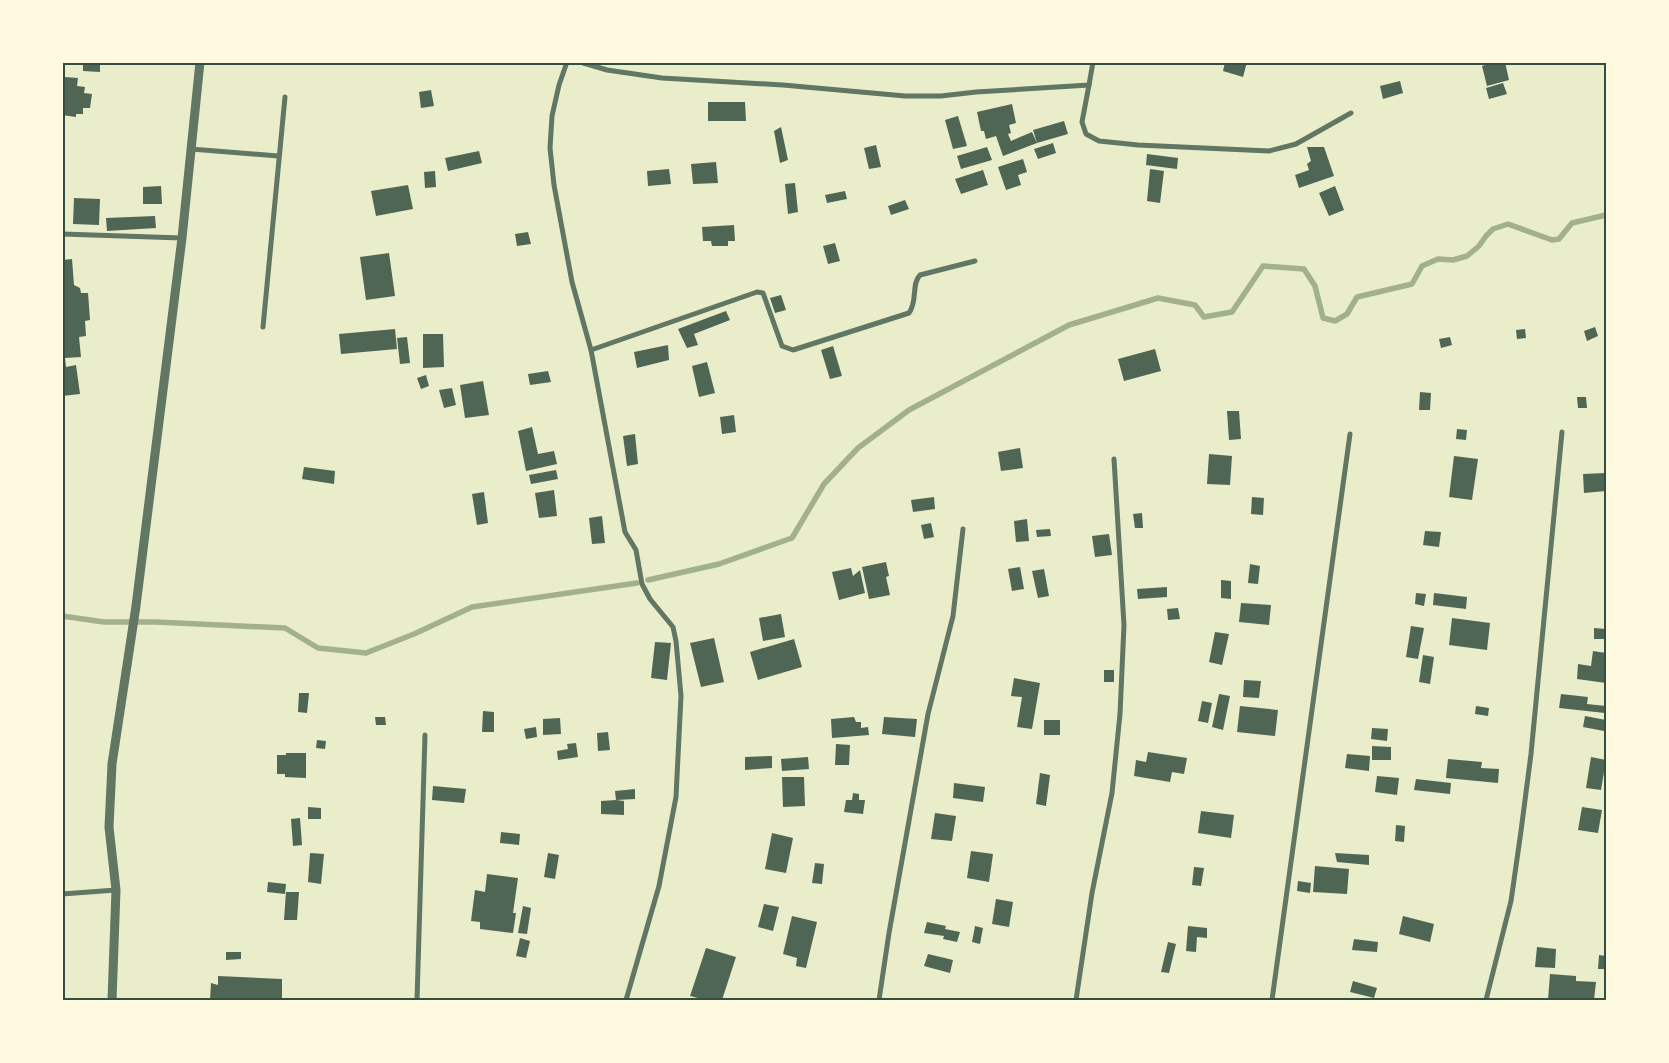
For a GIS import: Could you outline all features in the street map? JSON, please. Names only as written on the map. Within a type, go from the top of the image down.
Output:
[{"type":"street","points":[[112,1000],[116,890],[109,828],[112,764],[136,606],[182,238],[200,62]]},
{"type":"street","points":[[567,62],[554,104],[550,148],[554,185],[572,282],[591,350],[625,532],[636,550],[642,584],[650,599],[673,627],[681,696],[676,796],[659,886],[626,1000]]},
{"type":"street","points":[[580,62],[607,70],[662,78],[783,85],[864,94],[905,96],[941,96],[1089,84]]},
{"type":"street","points":[[1093,62],[1082,122],[1086,134],[1099,141],[1138,145],[1269,151],[1296,144],[1351,113]]},
{"type":"street","points":[[263,327],[285,97]]},
{"type":"street","points":[[191,149],[278,156]]},
{"type":"street","points":[[62,234],[182,238]]},
{"type":"street","points":[[591,350],[757,292],[763,294],[782,346],[793,350],[908,313],[913,307],[916,281],[920,275],[975,261]]},
{"type":"street","points":[[1486,1000],[1511,901],[1521,831],[1531,754],[1562,432]]},
{"type":"street","points":[[1272,1000],[1350,434]]},
{"type":"street","points":[[1076,1000],[1092,893],[1112,793],[1120,714],[1124,625],[1114,459]]},
{"type":"street","points":[[879,1000],[928,714],[953,616],[963,529]]},
{"type":"street","points":[[417,1000],[425,735]]},
{"type":"street","points":[[62,894],[116,890]]},
{"type":"building","points":[[83,62],[100,62],[100,72],[83,71]]},
{"type":"building","points":[[1225,62],[1247,62],[1243,77],[1223,71]]},
{"type":"building","points":[[1495,62],[1505,62],[1509,80],[1487,86],[1482,66]]},
{"type":"building","points":[[65,77],[78,78],[77,86],[85,87],[84,93],[92,94],[90,108],[83,108],[83,114],[76,114],[76,117],[62,115]]},
{"type":"building","points":[[1400,81],[1403,93],[1383,99],[1380,86]]},
{"type":"building","points":[[1503,83],[1507,94],[1489,99],[1486,88]]},
{"type":"building","points":[[431,90],[434,106],[421,108],[419,92]]},
{"type":"building","points":[[708,102],[745,102],[746,121],[708,121]]},
{"type":"building","points":[[1012,104],[1016,123],[1009,125],[1011,133],[1008,134],[1011,141],[1032,132],[1037,143],[1003,156],[996,136],[986,139],[984,131],[981,131],[977,112]]},
{"type":"building","points":[[958,116],[967,146],[953,149],[945,120]]},
{"type":"building","points":[[1064,121],[1068,134],[1037,143],[1033,130]]},
{"type":"building","points":[[781,127],[788,160],[780,163],[774,131]]},
{"type":"building","points":[[1053,143],[1056,153],[1038,159],[1034,149]]},
{"type":"building","points":[[876,145],[881,167],[869,169],[864,148]]},
{"type":"building","points":[[987,147],[992,160],[961,169],[957,156]]},
{"type":"building","points":[[1307,147],[1324,147],[1334,176],[1299,188],[1295,175],[1309,170],[1307,164],[1311,161]]},
{"type":"building","points":[[479,151],[482,163],[448,171],[445,158]]},
{"type":"building","points":[[1147,154],[1178,158],[1177,169],[1146,165]]},
{"type":"building","points":[[1023,159],[1027,172],[1018,175],[1021,185],[1006,190],[998,167]]},
{"type":"building","points":[[716,162],[718,183],[693,184],[691,164]]},
{"type":"building","points":[[669,169],[671,184],[648,186],[647,171]]},
{"type":"building","points":[[1150,169],[1164,171],[1160,203],[1147,201]]},
{"type":"building","points":[[983,170],[988,185],[961,194],[955,179]]},
{"type":"building","points":[[435,171],[436,187],[425,188],[424,172]]},
{"type":"building","points":[[795,183],[798,212],[788,214],[785,184]]},
{"type":"building","points":[[408,185],[413,209],[376,216],[371,191]]},
{"type":"building","points":[[161,186],[162,204],[143,204],[143,187]]},
{"type":"building","points":[[1335,186],[1344,210],[1329,216],[1319,193]]},
{"type":"building","points":[[845,191],[847,199],[827,203],[825,195]]},
{"type":"building","points":[[74,198],[100,199],[99,225],[73,224]]},
{"type":"building","points":[[905,200],[909,209],[891,215],[888,206]]},
{"type":"building","points":[[155,216],[156,228],[107,231],[106,218]]},
{"type":"building","points":[[734,225],[735,241],[728,241],[728,246],[712,246],[711,241],[703,241],[702,227]]},
{"type":"building","points":[[528,232],[531,244],[517,246],[515,234]]},
{"type":"building","points":[[835,243],[840,261],[828,264],[823,246]]},
{"type":"building","points":[[389,253],[395,296],[366,300],[360,257]]},
{"type":"building","points":[[72,259],[74,285],[80,288],[81,293],[88,293],[90,320],[85,321],[86,336],[79,337],[81,357],[65,358],[66,367],[76,365],[80,394],[62,396],[62,260]]},
{"type":"building","points":[[781,295],[786,310],[775,313],[770,298]]},
{"type":"building","points":[[726,311],[730,320],[694,334],[698,345],[687,348],[678,329]]},
{"type":"building","points":[[1595,327],[1598,336],[1587,341],[1584,331]]},
{"type":"building","points":[[395,329],[397,349],[341,354],[339,334]]},
{"type":"building","points":[[1525,329],[1526,338],[1517,339],[1516,330]]},
{"type":"building","points":[[423,334],[443,334],[444,367],[423,368]]},
{"type":"building","points":[[407,337],[410,363],[400,364],[397,338]]},
{"type":"building","points":[[1450,337],[1452,345],[1441,348],[1439,339]]},
{"type":"building","points":[[668,345],[669,360],[637,368],[634,352]]},
{"type":"building","points":[[833,346],[842,376],[830,379],[821,350]]},
{"type":"building","points":[[1155,349],[1161,371],[1124,381],[1118,359]]},
{"type":"building","points":[[707,362],[715,393],[699,397],[692,366]]},
{"type":"building","points":[[548,371],[551,382],[530,385],[528,374]]},
{"type":"building","points":[[426,375],[429,386],[421,389],[417,378]]},
{"type":"building","points":[[483,381],[489,415],[465,418],[460,385]]},
{"type":"building","points":[[452,388],[456,405],[444,408],[439,390]]},
{"type":"building","points":[[1420,392],[1431,393],[1430,410],[1419,410]]},
{"type":"building","points":[[1577,397],[1586,397],[1587,408],[1578,408]]},
{"type":"building","points":[[1227,411],[1239,411],[1241,439],[1229,440]]},
{"type":"building","points":[[734,415],[736,432],[722,434],[720,417]]},
{"type":"building","points":[[532,427],[538,454],[554,451],[557,464],[526,471],[518,431]]},
{"type":"building","points":[[1457,429],[1467,430],[1466,440],[1456,439]]},
{"type":"building","points":[[635,434],[638,464],[627,466],[623,436]]},
{"type":"building","points":[[1020,448],[1023,468],[1001,471],[998,452]]},
{"type":"building","points":[[1209,454],[1232,456],[1230,485],[1207,484]]},
{"type":"building","points":[[1454,456],[1478,459],[1472,500],[1449,497]]},
{"type":"building","points":[[304,467],[335,471],[334,484],[302,479]]},
{"type":"building","points":[[556,470],[558,479],[531,484],[529,475]]},
{"type":"building","points":[[1606,473],[1606,491],[1584,493],[1583,474]]},
{"type":"building","points":[[554,490],[557,516],[539,518],[535,493]]},
{"type":"building","points":[[484,492],[488,523],[477,525],[472,494]]},
{"type":"building","points":[[934,497],[935,509],[913,512],[911,500]]},
{"type":"building","points":[[1252,497],[1264,498],[1263,515],[1251,514]]},
{"type":"building","points":[[1142,513],[1143,528],[1135,528],[1133,514]]},
{"type":"building","points":[[602,516],[605,543],[592,544],[589,518]]},
{"type":"building","points":[[1027,519],[1029,541],[1016,542],[1014,521]]},
{"type":"building","points":[[931,523],[934,537],[924,539],[921,525]]},
{"type":"building","points":[[1050,529],[1051,536],[1037,537],[1036,530]]},
{"type":"building","points":[[1425,531],[1441,532],[1439,547],[1423,545]]},
{"type":"building","points":[[1109,534],[1112,555],[1095,557],[1092,536]]},
{"type":"building","points":[[886,562],[889,576],[886,577],[890,595],[869,599],[862,567]]},
{"type":"building","points":[[1250,564],[1260,566],[1258,584],[1248,583]]},
{"type":"building","points":[[1020,567],[1024,589],[1012,591],[1008,569]]},
{"type":"building","points":[[851,568],[853,576],[860,570],[865,593],[839,600],[832,572]]},
{"type":"building","points":[[1044,569],[1049,596],[1038,598],[1032,571]]},
{"type":"building","points":[[1221,580],[1231,581],[1231,599],[1221,598]]},
{"type":"building","points":[[1167,587],[1167,597],[1138,599],[1137,589]]},
{"type":"building","points":[[1416,593],[1426,594],[1424,606],[1415,604]]},
{"type":"building","points":[[1434,593],[1467,597],[1466,609],[1433,605]]},
{"type":"building","points":[[1241,603],[1271,605],[1269,625],[1239,622]]},
{"type":"building","points":[[1178,608],[1180,619],[1168,620],[1167,609]]},
{"type":"building","points":[[781,614],[785,637],[763,641],[759,618]]},
{"type":"building","points":[[1452,618],[1490,623],[1487,650],[1449,645]]},
{"type":"building","points":[[1411,626],[1424,628],[1418,659],[1406,657]]},
{"type":"building","points":[[1594,628],[1606,629],[1606,639],[1594,639]]},
{"type":"building","points":[[1215,632],[1229,634],[1222,665],[1209,662]]},
{"type":"building","points":[[714,638],[724,682],[701,687],[690,643]]},
{"type":"building","points":[[794,639],[802,667],[758,680],[750,652]]},
{"type":"building","points":[[655,642],[671,643],[667,680],[651,678]]},
{"type":"building","points":[[1593,651],[1606,653],[1606,683],[1577,679],[1578,664],[1591,666]]},
{"type":"building","points":[[1423,655],[1434,657],[1430,684],[1419,682]]},
{"type":"building","points":[[1104,670],[1114,670],[1114,682],[1104,682]]},
{"type":"building","points":[[1014,678],[1040,683],[1032,729],[1017,727],[1022,697],[1011,696]]},
{"type":"building","points":[[1244,680],[1261,681],[1259,698],[1243,697]]},
{"type":"building","points":[[299,693],[309,693],[307,713],[298,712]]},
{"type":"building","points":[[1219,694],[1230,696],[1223,730],[1212,727]]},
{"type":"building","points":[[1561,694],[1588,697],[1587,704],[1606,706],[1605,713],[1559,708]]},
{"type":"building","points":[[1202,701],[1212,703],[1208,723],[1198,721]]},
{"type":"building","points":[[1240,706],[1278,710],[1275,736],[1237,732]]},
{"type":"building","points":[[1476,706],[1489,708],[1488,716],[1475,714]]},
{"type":"building","points":[[483,711],[494,712],[494,732],[482,732]]},
{"type":"building","points":[[1585,716],[1606,720],[1604,731],[1583,727]]},
{"type":"building","points":[[375,717],[385,717],[386,725],[376,725]]},
{"type":"building","points":[[854,717],[856,722],[861,722],[861,728],[868,727],[869,735],[832,738],[831,719]]},
{"type":"building","points":[[884,717],[917,719],[915,737],[882,734]]},
{"type":"building","points":[[560,718],[561,734],[543,735],[543,719]]},
{"type":"building","points":[[1044,720],[1060,720],[1060,735],[1044,735]]},
{"type":"building","points":[[536,727],[537,737],[526,739],[524,729]]},
{"type":"building","points":[[1372,728],[1388,729],[1387,741],[1371,739]]},
{"type":"building","points":[[608,732],[610,750],[598,751],[597,733]]},
{"type":"building","points":[[317,740],[326,741],[325,749],[316,748]]},
{"type":"building","points":[[576,743],[578,757],[558,760],[557,751],[568,749],[567,744]]},
{"type":"building","points":[[836,744],[850,745],[849,765],[835,765]]},
{"type":"building","points":[[1372,746],[1391,747],[1391,760],[1372,760]]},
{"type":"building","points":[[1148,752],[1187,758],[1184,774],[1172,772],[1170,782],[1134,776],[1136,760],[1146,762]]},
{"type":"building","points":[[286,753],[306,753],[306,778],[285,777],[285,774],[277,774],[277,755],[286,755]]},
{"type":"building","points":[[1347,754],[1370,756],[1369,771],[1345,768]]},
{"type":"building","points":[[772,756],[772,768],[745,770],[745,757]]},
{"type":"building","points":[[808,757],[809,769],[782,771],[781,759]]},
{"type":"building","points":[[1591,757],[1606,760],[1601,790],[1586,788]]},
{"type":"building","points":[[1448,759],[1482,762],[1481,768],[1499,769],[1498,783],[1446,778]]},
{"type":"building","points":[[1040,773],[1050,775],[1046,806],[1036,804]]},
{"type":"building","points":[[1377,776],[1399,778],[1397,795],[1375,792]]},
{"type":"building","points":[[782,777],[804,777],[805,806],[783,807]]},
{"type":"building","points":[[1416,779],[1451,783],[1450,794],[1414,790]]},
{"type":"building","points":[[954,783],[985,787],[983,802],[953,798]]},
{"type":"building","points":[[433,786],[466,789],[464,803],[432,800]]},
{"type":"building","points":[[635,789],[635,799],[616,800],[615,791]]},
{"type":"building","points":[[853,793],[859,794],[859,800],[865,800],[863,814],[844,812],[846,800],[852,800]]},
{"type":"building","points":[[601,801],[624,801],[624,815],[601,814]]},
{"type":"building","points":[[308,807],[321,808],[321,819],[308,819]]},
{"type":"building","points":[[1582,807],[1602,810],[1598,833],[1578,830]]},
{"type":"building","points":[[1201,811],[1234,815],[1231,838],[1198,833]]},
{"type":"building","points":[[935,813],[956,816],[952,841],[931,839]]},
{"type":"building","points":[[300,818],[302,845],[293,846],[291,819]]},
{"type":"building","points":[[1396,825],[1405,826],[1404,842],[1395,841]]},
{"type":"building","points":[[501,832],[520,834],[519,845],[500,843]]},
{"type":"building","points":[[772,833],[793,838],[786,873],[765,869]]},
{"type":"building","points":[[971,851],[993,854],[989,882],[967,878]]},
{"type":"building","points":[[310,853],[324,854],[321,884],[308,882]]},
{"type":"building","points":[[548,853],[559,855],[555,879],[544,877]]},
{"type":"building","points":[[1335,853],[1369,855],[1369,865],[1337,862]]},
{"type":"building","points":[[815,863],[824,864],[822,884],[812,883]]},
{"type":"building","points":[[1315,866],[1349,869],[1347,894],[1313,892]]},
{"type":"building","points":[[1194,867],[1204,868],[1201,886],[1192,885]]},
{"type":"building","points":[[487,874],[518,878],[513,913],[516,913],[513,933],[480,929],[480,922],[471,921],[475,890],[485,892]]},
{"type":"building","points":[[1298,881],[1311,883],[1310,893],[1297,891]]},
{"type":"building","points":[[268,882],[286,884],[285,894],[267,892]]},
{"type":"building","points":[[286,892],[299,892],[297,920],[284,920]]},
{"type":"building","points":[[996,899],[1013,902],[1009,927],[992,924]]},
{"type":"building","points":[[764,904],[779,907],[773,931],[758,927]]},
{"type":"building","points":[[523,906],[531,908],[527,934],[518,933]]},
{"type":"building","points":[[792,916],[817,922],[806,968],[796,966],[797,958],[783,954]]},
{"type":"building","points":[[1403,916],[1434,924],[1430,942],[1399,934]]},
{"type":"building","points":[[927,922],[946,926],[945,929],[960,932],[957,942],[943,939],[944,936],[924,933]]},
{"type":"building","points":[[975,926],[983,928],[980,944],[972,942]]},
{"type":"building","points":[[1188,926],[1207,928],[1207,938],[1197,937],[1196,952],[1186,951]]},
{"type":"building","points":[[520,938],[530,941],[526,958],[516,956]]},
{"type":"building","points":[[1354,939],[1378,942],[1377,952],[1352,950]]},
{"type":"building","points":[[1168,942],[1176,944],[1169,973],[1161,972]]},
{"type":"building","points":[[1537,947],[1556,949],[1555,968],[1535,967]]},
{"type":"building","points":[[706,948],[736,957],[722,1000],[706,1000],[690,996]]},
{"type":"building","points":[[226,952],[241,952],[241,959],[226,960]]},
{"type":"building","points":[[928,954],[953,960],[950,973],[924,966]]},
{"type":"building","points":[[1599,955],[1606,956],[1606,969],[1598,969]]},
{"type":"building","points":[[1550,974],[1576,976],[1576,981],[1596,982],[1594,1000],[1548,1000]]},
{"type":"building","points":[[218,976],[282,979],[282,1000],[210,1000],[211,983],[218,985]]},
{"type":"building","points":[[1353,981],[1377,988],[1374,998],[1350,992]]},
{"type":"waterway","points":[[648,580],[719,564],[792,538],[824,484],[858,448],[909,410],[1069,325],[1158,298],[1195,305],[1204,317],[1232,312],[1263,266],[1304,269],[1315,286],[1323,318],[1335,321],[1347,314],[1357,297],[1412,284],[1422,266],[1438,259],[1453,260],[1467,256],[1479,246],[1493,229],[1508,224],[1552,240],[1559,239],[1572,223],[1606,215]]},
{"type":"waterway","points":[[62,616],[104,622],[156,622],[285,628],[318,648],[366,653],[414,634],[472,607],[637,583]]}]
